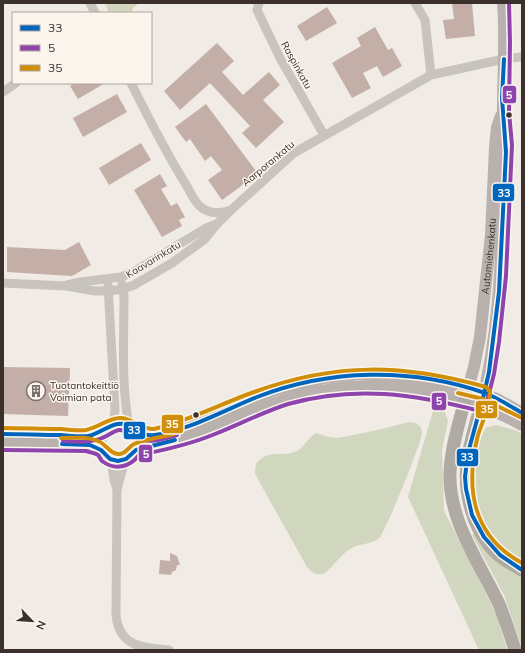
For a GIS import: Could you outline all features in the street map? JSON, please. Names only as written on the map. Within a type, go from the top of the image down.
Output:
[{"type":"highway","points":[[466,394],[451,458],[450,473],[452,498],[455,513],[461,529],[499,605],[510,632],[515,650]]},
{"type":"highway","points":[[482,399],[468,456],[466,480],[470,505],[479,530],[496,553],[510,564],[522,570]]},
{"type":"main road","name":"Automiehenkatu","points":[[466,394],[480,336],[491,235],[495,147],[502,111],[504,59],[503,3]]},
{"type":"main road","name":"Automiehenkatu","points":[[482,399],[491,363],[501,264],[506,145],[502,111]]},
{"type":"main road","points":[[3,434],[84,436],[123,424],[148,435],[159,434],[207,419],[273,391],[338,376],[373,374],[410,377],[522,413]]},
{"type":"main road","points":[[136,450],[205,431],[259,408],[278,402],[339,388],[386,387],[432,393],[466,394]]},
{"type":"main road","points":[[482,399],[522,425]]},
{"type":"main road","points":[[108,428],[100,444],[106,456],[118,461],[125,460],[136,450],[138,444],[132,429]]},
{"type":"main road","points":[[3,444],[87,444],[102,450]]},
{"type":"street","points":[[90,3],[94,12]]},
{"type":"street","name":"Raspinkatu","points":[[259,3],[257,10],[280,58],[324,135]]},
{"type":"street","points":[[415,3],[425,20],[431,75]]},
{"type":"street","name":"Aarporankatu","points":[[231,210],[294,153],[431,75],[504,59],[522,57]]},
{"type":"street","points":[[3,92],[15,84]]},
{"type":"street","points":[[132,84],[170,160],[198,205],[207,211],[214,213],[222,213],[231,210]]},
{"type":"street","name":"Kaavarinkatu","points":[[3,284],[66,286],[95,291],[123,289],[134,285],[172,263],[205,239],[216,224],[231,210]]},
{"type":"street","name":"Kaavarinkatu","points":[[66,286],[80,282],[108,280],[121,277],[135,271],[206,228],[216,224]]},
{"type":"street","points":[[121,277],[123,289],[126,410],[132,429]]},
{"type":"street","points":[[108,280],[114,410],[108,428]]},
{"type":"street","points":[[111,459],[114,480],[117,488]]},
{"type":"street","points":[[125,460],[117,488],[116,616],[118,625],[123,636],[134,644],[148,649],[169,650]]},
{"type":"green space","points":[[105,3],[139,3],[133,8],[131,12],[109,12]]},
{"type":"green space","points":[[435,404],[444,409],[448,421],[442,450],[444,511],[497,616],[507,650],[479,650],[408,497]]},
{"type":"green space","points":[[409,422],[419,425],[422,432],[421,438],[390,518],[380,537],[374,541],[350,549],[342,555],[325,573],[317,574],[313,572],[307,567],[260,483],[255,473],[256,464],[265,456],[286,454],[297,451],[316,433],[338,438]]},
{"type":"green space","points":[[496,425],[515,430],[522,434],[522,563],[511,558],[494,541],[488,532],[479,509],[474,472],[477,452],[485,428]]},
{"type":"green space","points":[[475,533],[506,568],[522,577],[522,648],[504,595],[472,535]]},
{"type":"building","points":[[452,3],[472,3],[475,36],[446,39],[443,20],[454,19]]},
{"type":"building","points":[[327,7],[337,23],[306,41],[297,26]]},
{"type":"building","points":[[375,27],[388,50],[392,48],[402,66],[383,77],[377,66],[363,73],[371,88],[352,98],[332,63],[361,46],[357,38]]},
{"type":"building","points":[[217,43],[234,61],[222,72],[243,95],[269,72],[280,85],[263,100],[284,122],[256,148],[242,133],[250,126],[210,83],[180,110],[164,91]]},
{"type":"building","points":[[73,84],[103,84],[78,99],[70,86]]},
{"type":"building","points":[[117,94],[127,112],[83,137],[73,118]]},
{"type":"building","points":[[206,104],[256,171],[240,187],[222,200],[208,180],[222,170],[211,156],[205,161],[190,139],[186,142],[175,127]]},
{"type":"building","points":[[141,143],[151,160],[109,185],[99,168]]},
{"type":"building","points":[[160,174],[167,186],[161,189],[171,206],[177,203],[185,217],[179,220],[182,226],[162,237],[134,190]]},
{"type":"building","points":[[79,242],[91,265],[72,276],[7,272],[7,247],[65,250]]},
{"type":"building","name":"Tuotantokeittiö Voimian pata","points":[[3,367],[70,368],[68,416],[3,414]]},
{"type":"building","points":[[170,553],[177,556],[180,565],[177,565],[176,570],[172,572],[171,575],[159,574],[160,560],[170,561]]},
{"type":"transit line","name":"5","points":[[3,450],[86,451],[97,454],[102,461],[117,467],[127,465],[139,455],[197,441],[288,404],[313,398],[361,393],[384,394],[432,400],[480,411],[485,409],[494,374],[506,276],[512,145],[509,112],[509,3]]},
{"type":"transit line","name":"33","points":[[504,59],[502,98],[506,152],[499,292],[489,372],[468,453],[465,477],[472,515],[484,537],[500,555],[522,570]]},
{"type":"transit line","name":"35","points":[[3,428],[83,430],[90,429],[116,418],[125,418],[149,429],[154,429],[180,422],[241,397],[284,382],[313,375],[342,371],[398,371],[456,379],[486,387],[490,391],[486,413],[478,435],[474,454],[472,473],[476,508],[492,539],[505,552],[522,563]]},
{"type":"transit line","name":"33","points":[[3,434],[88,436],[111,426],[123,424],[139,433],[155,435],[180,429],[257,397],[284,388],[313,381],[370,375],[399,375],[457,385],[490,395],[522,413]]},
{"type":"transit line","name":"35","points":[[458,393],[483,399],[522,418]]},
{"type":"transit line","name":"5","points":[[63,441],[93,441],[119,430],[135,438],[146,441],[177,435]]},
{"type":"transit line","name":"35","points":[[61,438],[93,439],[101,442],[113,453],[121,454],[138,442],[174,434]]},
{"type":"transit line","name":"33","points":[[62,444],[90,445],[101,450],[110,459],[118,461],[126,459],[136,450],[175,440]]},
{"type":"place","name":"Tuotantokeittiö Voimian pata","points":[[36,391]]}]
